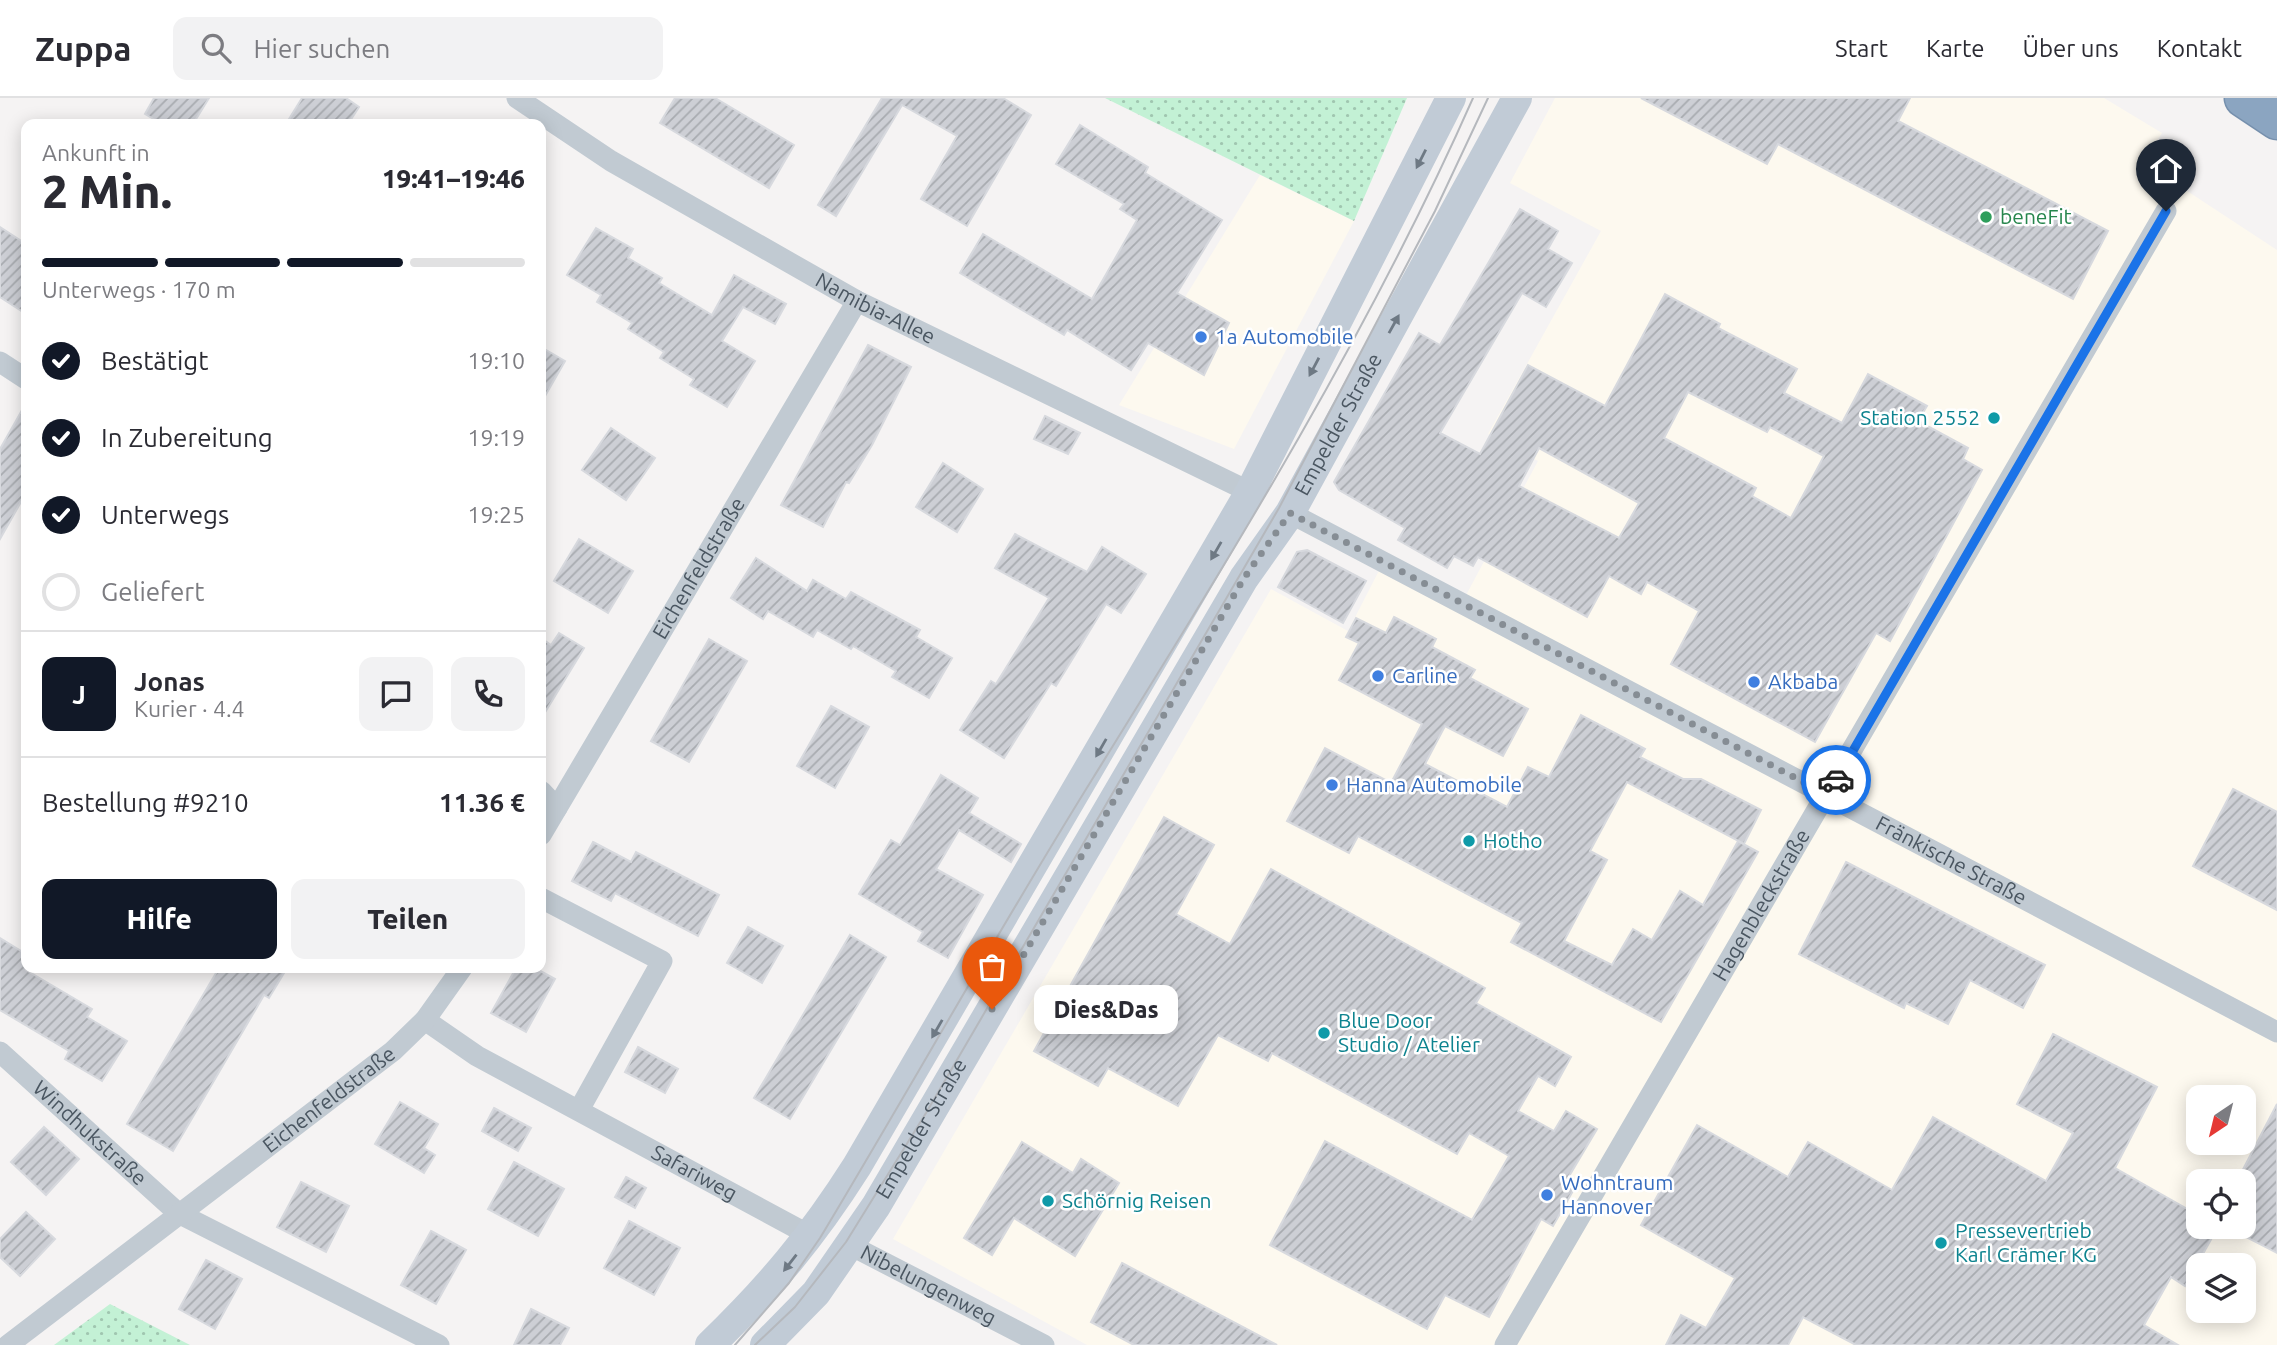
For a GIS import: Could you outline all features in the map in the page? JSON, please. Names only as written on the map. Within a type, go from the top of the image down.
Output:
[{"type":"highway","points":[[2244,98],[2277,120]]},
{"type":"street","name":"Namibia-Allee","points":[[517,98],[611,161],[857,301],[1250,492]]},
{"type":"street","name":"Empelder Straße","points":[[710,1345],[779,1276],[811,1236],[864,1154],[1250,492],[1451,98]]},
{"type":"street","name":"Empelder Straße","points":[[780,1340],[816,1293],[883,1195],[1244,578],[1290,513],[1517,98]]},
{"type":"street","name":"Hagenbleckstraße","points":[[1505,1345],[2166,211]]},
{"type":"street","name":"Eichenfeldstraße","points":[[546,827],[857,301]]},
{"type":"street","points":[[0,362],[21,376]]},
{"type":"street","points":[[1250,492],[1290,513]]},
{"type":"street","name":"Fränkische Straße","points":[[1290,513],[2277,1032]]},
{"type":"street","points":[[546,796],[557,808]]},
{"type":"street","points":[[546,901],[662,961],[579,1110]]},
{"type":"street","name":"Eichenfeldstraße","points":[[8,1345],[393,1051],[425,1020],[458,973]]},
{"type":"street","name":"Safariweg","points":[[425,1020],[477,1056],[811,1236]]},
{"type":"street","name":"Windhukstraße","points":[[0,1052],[178,1213]]},
{"type":"street","points":[[178,1213],[439,1345]]},
{"type":"street","points":[[811,1236],[850,1245]]},
{"type":"street","name":"Nibelungenweg","points":[[850,1245],[1015,1338],[1044,1345]]},
{"type":"shaded area","points":[[1555,98],[2104,98],[2162,133],[2143,162],[2277,250],[2277,1345],[1087,1345],[893,1239],[1271,589],[1348,631],[1386,557],[1465,597],[1538,461],[1488,434],[1601,231],[1510,183]]},
{"type":"shaded area","points":[[1260,175],[1354,221],[1234,449],[1119,405]]},
{"type":"green space","points":[[1105,98],[1407,98],[1354,221]]},
{"type":"green space","points":[[110,1304],[190,1345],[54,1345]]},
{"type":"building","points":[[154,98],[209,98],[196,119],[154,119],[145,114]]},
{"type":"building","points":[[302,98],[346,98],[359,107],[351,119],[289,119]]},
{"type":"building","points":[[675,98],[715,98],[794,145],[769,188],[660,123]]},
{"type":"building","points":[[882,98],[1003,98],[1031,115],[967,226],[921,199],[957,136],[902,105],[836,216],[818,205]]},
{"type":"building","points":[[1641,98],[1910,98],[1898,121],[2108,231],[2073,299],[1778,144],[1767,164]]},
{"type":"building","points":[[1080,125],[1148,167],[1145,173],[1222,220],[1177,293],[1229,323],[1204,375],[1148,343],[1131,370],[1067,330],[1064,335],[960,273],[983,234],[1092,299],[1137,220],[1120,209],[1124,204],[1056,164]]},
{"type":"building","points":[[1520,209],[1558,231],[1548,249],[1572,263],[1546,307],[1522,293],[1440,433],[1480,454],[1528,365],[1605,406],[1665,294],[1720,324],[1718,328],[1797,369],[1784,393],[1842,423],[1868,374],[1927,406],[1918,421],[1968,448],[1963,459],[1982,470],[1890,641],[1876,633],[1815,742],[1671,664],[1699,611],[1647,582],[1641,594],[1609,576],[1587,617],[1478,557],[1473,566],[1454,556],[1447,568],[1398,540],[1405,528],[1339,490],[1334,482],[1419,333],[1440,345]],"holes":[[[1688,392],[1767,432],[1770,427],[1824,456],[1791,518],[1752,496],[1756,488],[1664,438]],[[1539,448],[1639,503],[1619,538],[1519,486]]]},
{"type":"building","points":[[0,227],[21,241],[21,311],[0,297]]},
{"type":"building","points":[[596,228],[633,249],[628,258],[662,278],[659,283],[712,315],[734,275],[786,304],[775,324],[743,307],[722,341],[755,361],[727,407],[690,385],[694,379],[660,358],[664,352],[628,329],[632,323],[597,302],[601,295],[567,275]]},
{"type":"building","points":[[868,345],[911,367],[872,445],[849,483],[846,482],[823,527],[781,505]]},
{"type":"building","points":[[546,350],[565,361],[546,394]]},
{"type":"building","points":[[21,412],[21,502],[0,539],[0,449]]},
{"type":"building","points":[[1045,416],[1080,433],[1068,454],[1034,439]]},
{"type":"building","points":[[611,428],[655,458],[626,500],[582,470]]},
{"type":"building","points":[[943,463],[983,489],[957,532],[916,507]]},
{"type":"building","points":[[1015,534],[1087,572],[1102,547],[1146,574],[1121,613],[1106,604],[1056,686],[1051,683],[1004,758],[960,730],[991,681],[996,684],[1049,598],[995,568]]},
{"type":"building","points":[[579,539],[633,571],[608,613],[554,581]]},
{"type":"building","points":[[1307,550],[1366,581],[1343,623],[1278,587],[1297,552]]},
{"type":"building","points":[[756,558],[807,591],[813,580],[846,599],[851,592],[920,630],[916,637],[952,658],[929,698],[892,677],[896,671],[853,646],[851,649],[817,630],[813,637],[768,611],[763,619],[731,598]]},
{"type":"building","points":[[1394,617],[1436,639],[1432,647],[1475,670],[1470,678],[1528,709],[1503,756],[1445,726],[1425,764],[1507,807],[1528,767],[1549,777],[1581,715],[1645,749],[1640,757],[1683,779],[1701,779],[1761,810],[1744,844],[1627,782],[1590,851],[1607,860],[1564,941],[1612,965],[1633,929],[1652,940],[1680,891],[1703,905],[1738,841],[1758,852],[1661,1022],[1511,942],[1522,923],[1358,836],[1349,853],[1287,821],[1325,748],[1391,783],[1422,724],[1339,680],[1359,643],[1346,637],[1356,618],[1386,633]]},
{"type":"building","points":[[559,633],[584,648],[546,711],[546,642],[551,645]]},
{"type":"building","points":[[709,639],[747,661],[689,762],[651,741]]},
{"type":"building","points":[[831,706],[869,727],[835,788],[797,766]]},
{"type":"building","points":[[941,775],[978,798],[969,813],[1021,844],[1011,862],[959,830],[936,869],[983,895],[948,958],[918,941],[923,932],[859,894],[891,840],[900,845]]},
{"type":"building","points":[[2233,789],[2277,812],[2277,910],[2193,866]]},
{"type":"building","points":[[1164,817],[1214,845],[1176,914],[1230,944],[1271,869],[1485,988],[1476,1003],[1571,1057],[1555,1086],[1538,1076],[1518,1111],[1554,1131],[1566,1111],[1597,1129],[1565,1183],[1574,1189],[1553,1226],[1541,1219],[1489,1317],[1445,1295],[1427,1329],[1270,1245],[1325,1141],[1472,1220],[1509,1156],[1469,1133],[1457,1154],[1272,1053],[1268,1061],[1218,1035],[1178,1106],[1108,1068],[1098,1086],[1034,1051]]},
{"type":"building","points":[[593,842],[631,862],[636,852],[719,895],[698,936],[615,893],[611,901],[572,881]]},
{"type":"building","points":[[1846,862],[2045,965],[2023,1008],[1970,980],[1948,1024],[1906,1003],[1904,1008],[1799,954]]},
{"type":"building","points":[[748,927],[783,946],[762,983],[727,963]]},
{"type":"building","points":[[850,935],[886,957],[790,1119],[754,1098]]},
{"type":"building","points":[[0,938],[21,951],[21,973],[31,973],[92,1009],[87,1017],[127,1041],[102,1081],[65,1059],[69,1051],[0,1010]]},
{"type":"building","points":[[216,973],[284,973],[269,998],[264,995],[173,1151],[127,1124]]},
{"type":"building","points":[[513,973],[544,973],[555,979],[526,1032],[491,1013]]},
{"type":"building","name":"Pressevertrieb Karl Crämer KG","points":[[2053,1034],[2157,1087],[2115,1168],[2186,1208],[2186,1239],[2211,1239],[2203,1253],[2186,1253],[2185,1286],[2171,1277],[2144,1325],[2178,1345],[1856,1345],[1803,1317],[1788,1345],[1666,1345],[1681,1315],[1706,1328],[1735,1278],[1641,1225],[1697,1125],[1788,1177],[1808,1142],[1892,1190],[1933,1117],[2046,1181],[2073,1133],[2017,1104]]},
{"type":"building","points":[[638,1047],[678,1069],[665,1093],[625,1072]]},
{"type":"building","points":[[400,1102],[438,1124],[424,1148],[435,1155],[424,1173],[375,1144]]},
{"type":"building","points":[[2277,1104],[2277,1253],[2250,1239],[2256,1239],[2256,1169],[2243,1169],[2251,1155],[2256,1155],[2256,1144]]},
{"type":"building","points":[[494,1108],[531,1128],[518,1151],[482,1131]]},
{"type":"building","points":[[44,1127],[79,1159],[46,1195],[11,1162]]},
{"type":"building","name":"Schörnig Reisen","points":[[1022,1142],[1073,1173],[1081,1159],[1119,1183],[1075,1256],[1014,1218],[992,1255],[964,1238]]},
{"type":"building","points":[[514,1162],[564,1189],[538,1236],[488,1209]]},
{"type":"building","points":[[626,1177],[646,1188],[635,1208],[615,1197]]},
{"type":"building","points":[[301,1182],[349,1206],[326,1252],[277,1227]]},
{"type":"building","points":[[26,1212],[55,1239],[20,1276],[0,1257],[0,1239]]},
{"type":"building","points":[[629,1221],[680,1248],[654,1295],[604,1268]]},
{"type":"building","points":[[431,1231],[466,1250],[436,1304],[401,1285]]},
{"type":"building","points":[[206,1260],[242,1279],[215,1329],[179,1309]]},
{"type":"building","points":[[1122,1263],[1277,1345],[1134,1345],[1091,1322]]},
{"type":"building","points":[[531,1309],[569,1328],[560,1345],[514,1345]]},
{"type":"tram line","points":[[735,1345],[789,1283],[820,1238],[1058,835],[1246,528],[1389,274],[1473,98]]},
{"type":"tram line","points":[[755,1345],[795,1307],[846,1242],[926,1113],[1279,508],[1435,211],[1488,98]]},
{"type":"way so far","points":[[992,1009],[1244,578],[1290,513],[1828,795],[1836,780]]},
{"type":"place","name":"beneFit","points":[[1986,217]]},
{"type":"place","name":"1a Automobile","points":[[1201,337]]},
{"type":"place","name":"Station 2552","points":[[1994,418]]},
{"type":"place","name":"Carline","points":[[1378,676]]},
{"type":"place","name":"Akbaba","points":[[1754,682]]},
{"type":"place","name":"Hanna Automobile","points":[[1332,785]]},
{"type":"place","name":"Hotho","points":[[1469,841]]},
{"type":"place","name":"Dies&Das","points":[[992,1009]]},
{"type":"place","name":"Blue Door Studio / Atelier","points":[[1324,1033]]},
{"type":"place","name":"Wohntraum Hannover","points":[[1547,1195]]},
{"type":"place","name":"Schörnig Reisen","points":[[1048,1201]]},
{"type":"place","name":"Pressevertrieb Karl Crämer KG","points":[[1941,1243]]},
{"type":"route","points":[[1836,780],[2166,211]]}]
